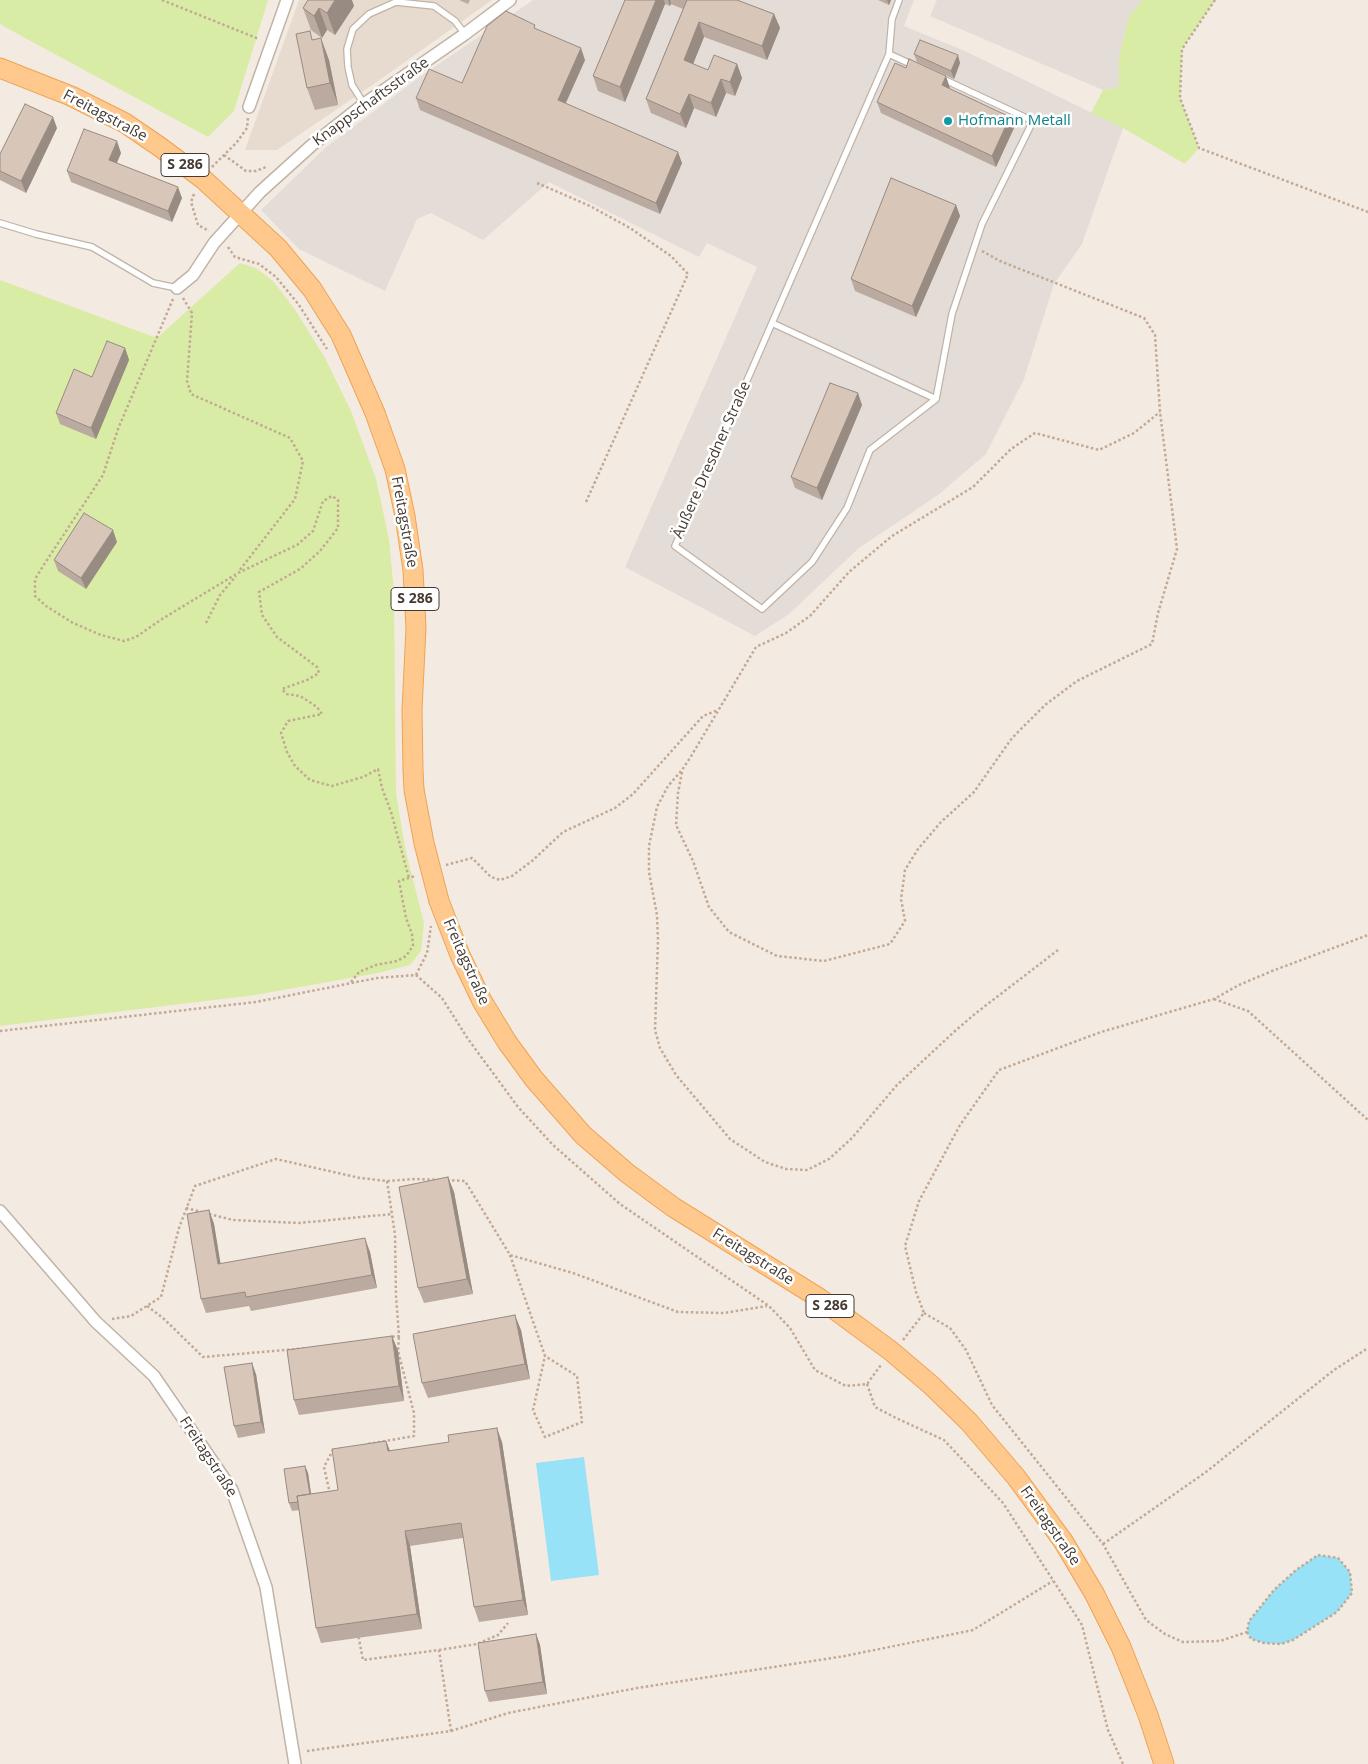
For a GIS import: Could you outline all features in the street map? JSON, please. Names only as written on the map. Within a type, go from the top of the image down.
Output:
[{"type":"main road","points":[[0,57],[25,77]]},
{"type":"main road","name":"Freitagstraße","points":[[0,68],[71,96],[125,123],[203,179],[278,248],[312,290],[341,335],[375,413],[395,469],[406,516],[413,570],[416,628],[412,710],[414,790],[424,843],[439,901],[460,954],[482,1001],[507,1042],[534,1079],[583,1135],[626,1173],[673,1207],[819,1298],[891,1351],[932,1385],[969,1422],[1038,1505],[1063,1541],[1094,1593],[1121,1647],[1148,1715],[1164,1764]]},
{"type":"street","points":[[249,107],[287,0]]},
{"type":"street","name":"Knappschaftsstraße","points":[[240,213],[260,192],[312,145],[364,104],[465,34],[510,0]]},
{"type":"street","points":[[177,288],[193,275],[214,243],[240,213]]},
{"type":"street","name":"Freitagstraße","points":[[0,1211],[96,1322],[154,1376],[232,1490],[266,1587],[294,1759]]},
{"type":"lane","name":"Äußere Dresdner Straße","points":[[899,0],[892,19],[889,54],[675,546],[762,609],[812,562],[847,508],[870,450],[936,399]]},
{"type":"lane","points":[[364,104],[352,85],[346,49],[353,29],[369,14],[396,2],[434,6],[455,21],[465,34]]},
{"type":"lane","points":[[889,54],[925,71]]},
{"type":"lane","points":[[772,323],[936,399],[952,314],[982,224],[1033,121],[934,75]]},
{"type":"lane","points":[[0,223],[92,248],[153,283],[177,288]]},
{"type":"path","points":[[162,0],[272,44]]},
{"type":"path","points":[[1215,0],[1182,48],[1180,98],[1199,148],[1368,212]]},
{"type":"path","points":[[249,107],[247,128],[237,142],[213,166],[194,193],[191,202],[198,225],[220,237],[236,257],[259,264],[276,276],[299,305],[331,354]]},
{"type":"path","points":[[537,182],[590,206],[630,228],[671,256],[688,274],[586,502]]},
{"type":"path","points":[[682,770],[676,825],[693,861],[709,907],[729,932],[777,956],[824,961],[890,944],[905,921],[901,899],[905,870],[918,849],[941,822],[974,792],[1012,738],[1045,705],[1077,681],[1152,644],[1158,613],[1177,549],[1160,412],[1155,335],[1144,318],[1000,261],[974,247]]},
{"type":"path","points":[[177,288],[118,429],[103,475],[35,579],[35,596],[46,606],[73,623],[124,641],[136,636],[238,573],[297,545],[313,531],[323,501],[332,496],[338,500],[338,528],[320,552],[300,569],[259,592],[262,614],[277,637],[317,667],[319,673],[307,680],[282,688],[286,694],[300,696],[308,701],[317,707],[322,714],[288,721],[280,733],[295,766],[310,780],[332,786],[363,777],[378,769],[409,878]]},
{"type":"path","points":[[177,288],[192,313],[187,381],[191,394],[290,438],[303,461],[295,499],[220,595],[206,623]]},
{"type":"path","points":[[1058,950],[955,1031],[897,1085],[852,1138],[829,1159],[807,1170],[786,1169],[765,1162],[730,1139],[676,1075],[660,1048],[654,1030],[658,940],[657,915],[649,872],[649,846],[657,807],[668,786],[682,770],[756,647],[786,633],[810,616],[849,572],[892,536],[973,487],[1011,449],[1035,434],[1099,450],[1134,433],[1160,412]]},
{"type":"path","points":[[445,865],[472,858],[491,877],[500,880],[512,876],[532,861],[563,832],[615,808],[633,794],[703,716],[718,710]]},
{"type":"path","points":[[350,984],[359,972],[376,965],[396,961],[406,956],[412,946],[412,934],[406,918],[398,881],[418,875]]},
{"type":"path","points":[[416,975],[426,953],[431,926]]},
{"type":"path","points":[[1247,1632],[1220,1641],[1183,1642],[1165,1634],[1146,1620],[1103,1544],[992,1405],[966,1350],[950,1328],[924,1313],[916,1292],[905,1246],[919,1201],[960,1125],[999,1070],[1101,1032],[1214,999],[1239,985],[1272,971],[1368,935]]},
{"type":"path","points":[[0,1031],[256,1002],[377,978],[416,975],[442,998],[468,1039],[518,1107],[553,1146],[620,1204],[769,1306],[790,1328],[815,1370],[846,1386],[867,1384],[891,1351],[916,1325],[924,1313]]},
{"type":"path","points":[[1214,999],[1248,1011],[1368,1120]]},
{"type":"path","points":[[96,1322],[131,1316],[161,1297],[179,1228],[195,1186],[276,1159],[360,1178],[386,1181],[415,1179],[465,1181],[510,1255],[545,1356],[533,1410],[545,1437],[582,1422],[577,1376],[545,1356]]},
{"type":"path","points":[[360,1445],[414,1436],[414,1413],[398,1351],[395,1235],[386,1181]]},
{"type":"path","points":[[186,1208],[233,1220],[299,1223],[392,1214]]},
{"type":"path","points":[[510,1255],[573,1273],[678,1312],[724,1313],[769,1306]]},
{"type":"path","points":[[147,1306],[164,1318],[203,1357],[311,1347]]},
{"type":"path","points":[[389,1338],[399,1336]]},
{"type":"path","points":[[1103,1544],[1206,1472],[1334,1370],[1368,1348]]},
{"type":"path","points":[[867,1384],[876,1407],[944,1440],[1003,1503],[1082,1625],[1108,1730],[1123,1764]]},
{"type":"path","points":[[330,1496],[324,1467],[334,1449]]},
{"type":"path","points":[[1318,1555],[1338,1558],[1350,1572],[1352,1593],[1337,1612],[1293,1640],[1281,1644],[1264,1643],[1251,1639],[1247,1632],[1249,1621],[1274,1590],[1296,1570],[1318,1555]]},
{"type":"path","points":[[294,1759],[451,1730],[508,1713],[638,1688],[845,1656],[973,1630],[1053,1581]]},
{"type":"path","points":[[357,1631],[363,1660],[477,1644],[498,1635],[508,1623]]},
{"type":"path","points":[[439,1650],[451,1730]]},
{"type":"shaded area","points":[[299,0],[492,0],[277,150],[245,150]]},
{"type":"shaded area","points":[[533,0],[914,0],[904,26],[965,51],[1123,128],[1082,244],[1054,284],[1024,379],[986,454],[938,495],[859,548],[789,614],[755,636],[625,567],[757,267],[707,243],[699,257],[549,182],[483,240],[431,213],[417,219],[385,291],[299,249],[261,210],[325,148],[421,76]]},
{"type":"shaded area","points":[[937,0],[1142,0],[1128,19],[1119,58],[1120,87],[1103,90],[930,16]]},
{"type":"green space","points":[[0,0],[268,0],[234,111],[208,137],[3,26],[0,23]]},
{"type":"green space","points":[[1142,0],[1215,0],[1182,49],[1180,98],[1199,148],[1185,164],[1123,128],[1091,113],[1103,90],[1119,87],[1119,58],[1128,19]]},
{"type":"green space","points":[[240,263],[256,268],[273,281],[294,308],[325,358],[351,411],[376,479],[389,539],[394,593],[396,793],[405,848],[424,923],[421,951],[410,965],[378,973],[255,995],[0,1026],[0,280],[157,338]]},
{"type":"water","points":[[584,1457],[599,1575],[551,1581],[536,1463]]},
{"type":"water","points":[[1318,1555],[1338,1558],[1350,1572],[1352,1593],[1337,1612],[1293,1640],[1281,1644],[1264,1643],[1251,1639],[1247,1632],[1249,1621],[1274,1590],[1296,1570]]},
{"type":"building","points":[[308,0],[335,0],[327,13],[319,8],[314,16],[303,8]]},
{"type":"building","points":[[625,0],[656,0],[620,87],[593,76]]},
{"type":"building","points":[[687,0],[737,0],[774,14],[762,46],[699,22],[684,60],[708,70],[714,55],[737,64],[730,82],[721,79],[711,103],[689,94],[680,114],[646,99]]},
{"type":"building","points":[[506,11],[535,25],[534,28],[581,48],[558,100],[678,152],[656,203],[416,98],[429,69],[462,83],[487,26]]},
{"type":"building","points":[[310,31],[312,40],[321,38],[330,83],[307,88],[296,34]]},
{"type":"building","points":[[920,40],[958,55],[951,71],[914,54]]},
{"type":"building","name":"Hofmann Metall","points":[[909,59],[946,76],[942,85],[1010,117],[992,156],[877,102],[895,63],[906,68]]},
{"type":"building","points":[[25,104],[53,117],[21,181],[0,171],[0,154]]},
{"type":"building","points":[[84,129],[117,141],[109,160],[178,187],[168,211],[67,171]]},
{"type":"building","points":[[891,178],[956,205],[912,306],[851,279]]},
{"type":"building","points":[[107,341],[125,348],[91,428],[56,413],[74,369],[92,377]]},
{"type":"building","points":[[830,383],[858,393],[817,488],[791,477]]},
{"type":"building","points":[[84,513],[113,530],[81,578],[54,560]]},
{"type":"building","points":[[448,1177],[467,1279],[418,1288],[399,1187]]},
{"type":"building","points":[[209,1210],[218,1264],[365,1238],[372,1275],[246,1297],[245,1292],[201,1299],[187,1214]]},
{"type":"building","points":[[515,1315],[525,1364],[422,1383],[413,1334]]},
{"type":"building","points":[[392,1336],[399,1386],[294,1400],[287,1350]]},
{"type":"building","points":[[252,1363],[261,1422],[234,1426],[224,1367]]},
{"type":"building","points":[[497,1428],[523,1600],[474,1607],[461,1523],[405,1531],[417,1614],[316,1628],[297,1496],[338,1490],[332,1449],[386,1441],[388,1451],[449,1442],[448,1435]]},
{"type":"building","points":[[305,1466],[310,1494],[297,1496],[298,1502],[289,1503],[284,1469]]},
{"type":"building","points":[[536,1634],[543,1682],[485,1691],[478,1643]]},
{"type":"place","name":"Hofmann Metall","points":[[948,121]]}]
